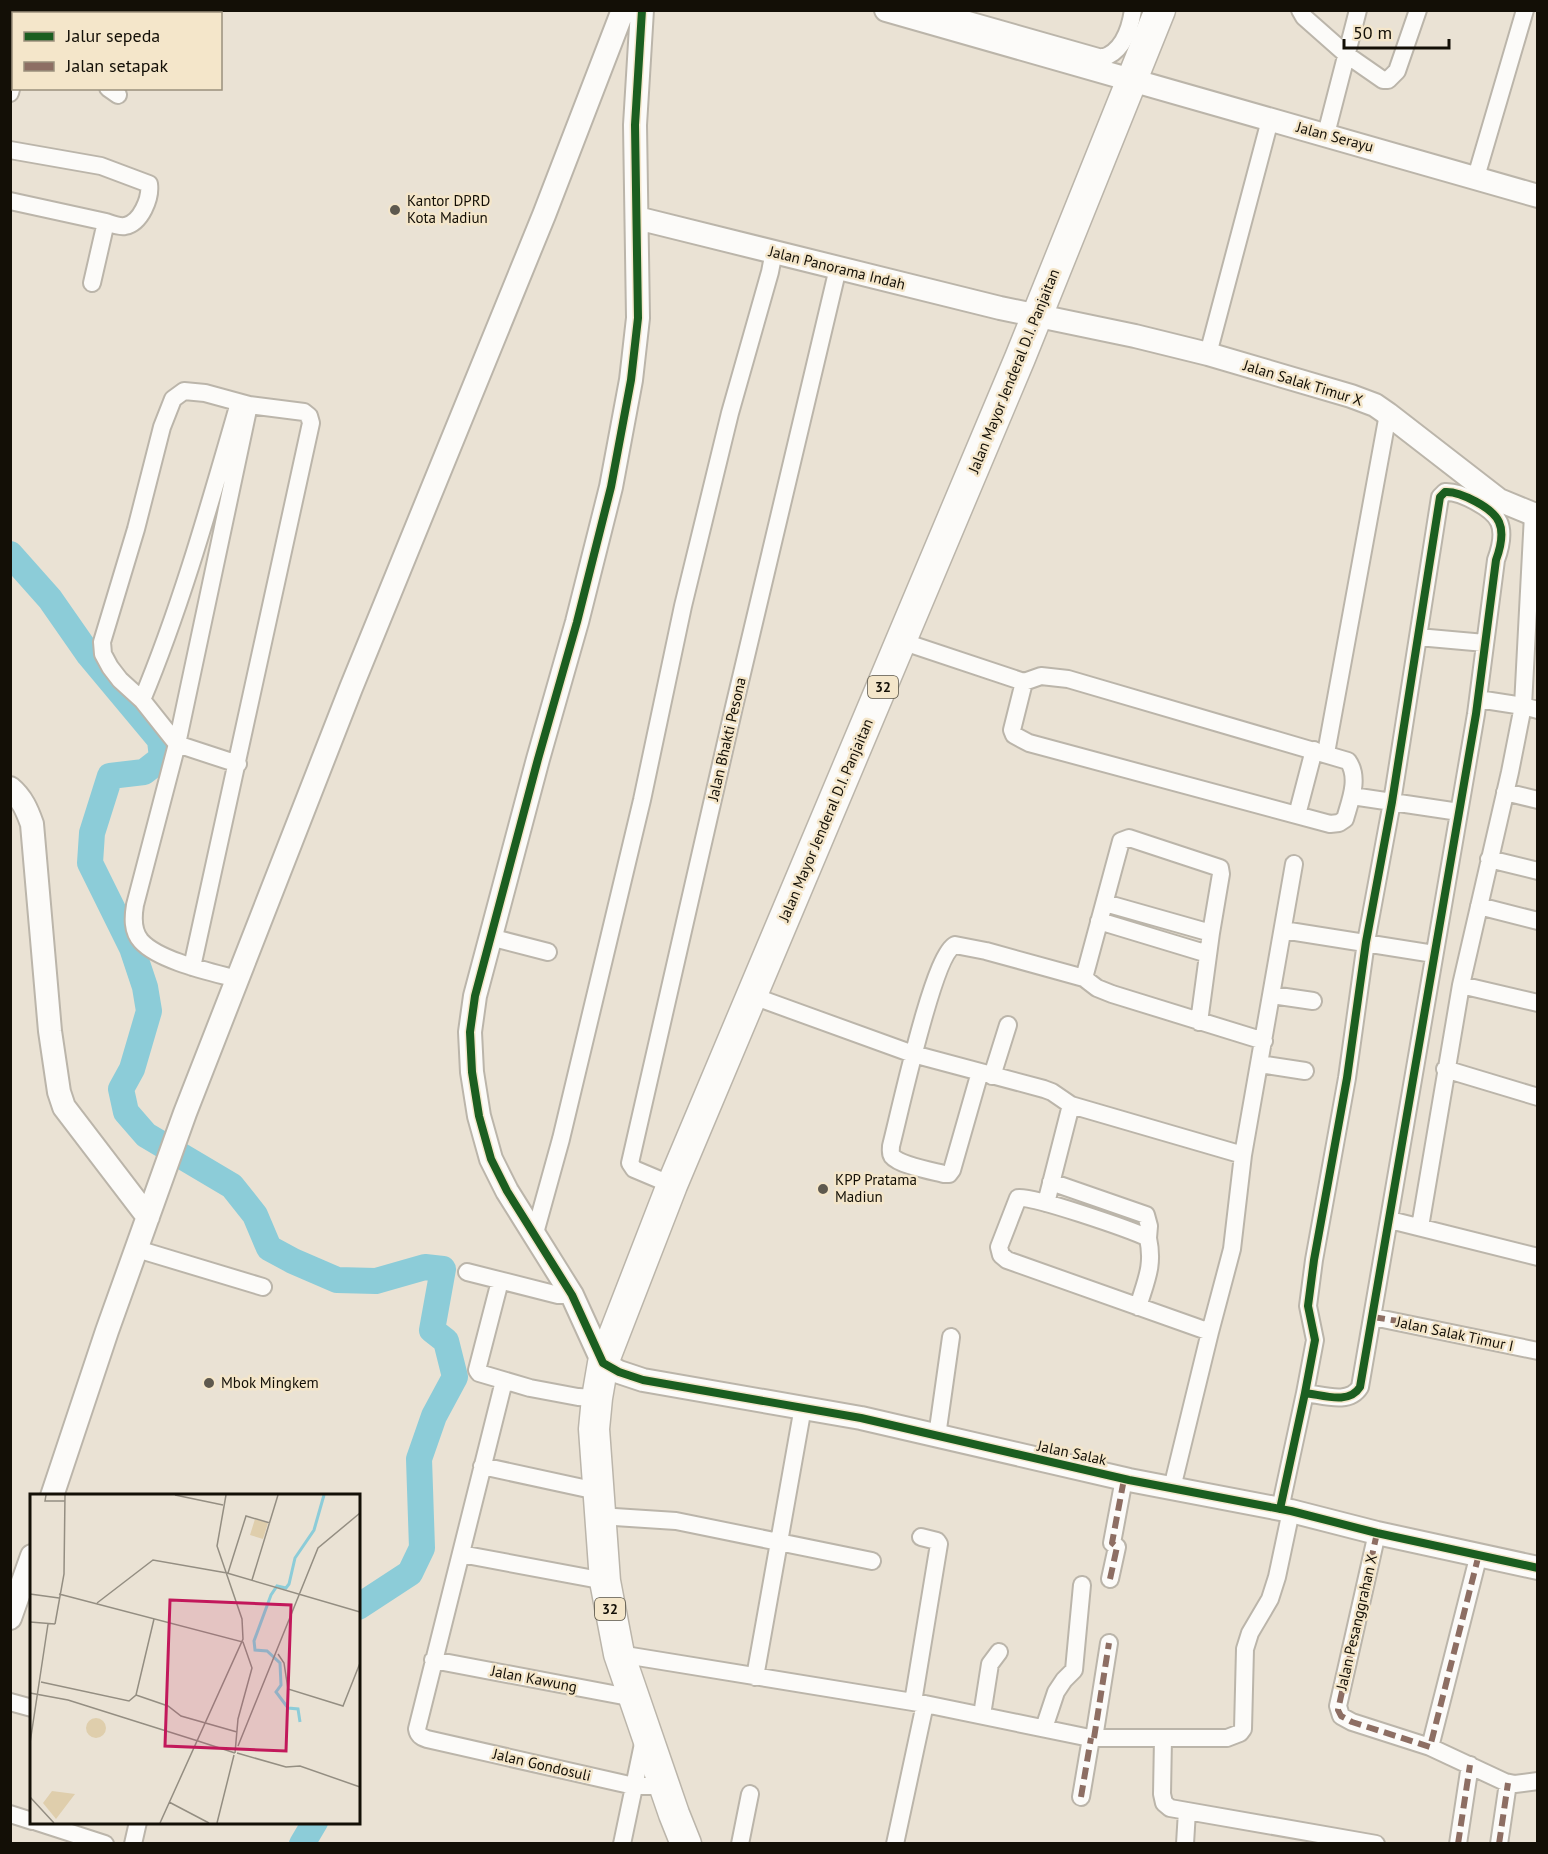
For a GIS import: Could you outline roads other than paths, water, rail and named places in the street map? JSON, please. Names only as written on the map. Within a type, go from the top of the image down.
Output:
[{"type":"highway","name":"Jalan Mayor Jenderal D.I. Panjaitan","points":[[603,1363],[672,1185],[750,995],[1037,317],[1160,10]]},
{"type":"highway","name":"32","points":[[603,1363],[594,1429],[605,1581],[619,1654],[663,1786],[686,1844]]},
{"type":"street","points":[[53,1494],[167,1161],[351,688],[544,216],[623,10]]},
{"type":"street","points":[[933,10],[1102,58],[1111,55],[1118,48],[1130,28],[1133,10]]},
{"type":"street","points":[[1300,10],[1304,17],[1347,56],[1383,80],[1393,77],[1418,10]]},
{"type":"street","points":[[1326,134],[1358,10]]},
{"type":"street","points":[[1476,177],[1525,10]]},
{"type":"street","name":"Jalan Serayu","points":[[893,11],[1538,196]]},
{"type":"street","points":[[603,1363],[572,1295],[507,1191],[492,1159],[479,1116],[472,1072],[470,1032],[475,996],[490,937],[577,622],[610,487],[631,380],[638,318],[635,125],[639,16]]},
{"type":"street","points":[[1208,354],[1270,120]]},
{"type":"street","points":[[10,150],[100,166],[149,184],[150,194],[138,219],[121,226],[10,201]]},
{"type":"street","name":"Jalan Panorama Indah","points":[[637,218],[1037,317]]},
{"type":"street","points":[[92,282],[106,222]]},
{"type":"street","points":[[535,1233],[561,1139],[642,800],[683,606],[724,436],[771,272],[774,252]]},
{"type":"street","name":"Jalan Bhakti Pesona","points":[[672,1185],[634,1169],[630,1163],[734,707],[838,268]]},
{"type":"street","name":"Jalan Salak Timur X","points":[[1037,317],[1135,336],[1208,354],[1375,405],[1499,500],[1535,516]]},
{"type":"street","points":[[192,967],[238,764],[311,423],[309,416],[304,412],[244,404],[205,393],[184,391],[173,399],[162,427],[136,529],[102,642],[103,654],[110,668],[142,700],[177,744],[238,764]]},
{"type":"street","points":[[237,979],[192,967],[162,955],[141,941],[133,919],[177,744],[244,404]]},
{"type":"street","points":[[142,700],[160,656],[244,404]]},
{"type":"street","points":[[1298,815],[1320,752],[1389,414]]},
{"type":"street","points":[[619,1654],[919,1703],[1092,1738],[1227,1738],[1240,1733],[1243,1729],[1245,1649],[1250,1633],[1270,1599],[1277,1577],[1286,1510],[1305,1393],[1315,1335],[1308,1306],[1314,1260],[1347,1078],[1366,942],[1392,801],[1440,497],[1450,491],[1471,499],[1493,513],[1500,526],[1500,548],[1496,560],[1478,699],[1360,1387],[1358,1392],[1345,1398],[1305,1393]]},
{"type":"street","points":[[1420,1227],[1461,985],[1505,792],[1530,708],[1535,516]]},
{"type":"street","points":[[1418,637],[1485,643]]},
{"type":"street","points":[[901,641],[1024,682],[1041,676],[1068,679],[1348,761],[1354,773],[1352,796],[1345,819],[1339,823],[1330,824],[1029,743],[1014,735],[1012,730],[1024,682]]},
{"type":"street","points":[[1478,699],[1530,708]]},
{"type":"street","points":[[10,788],[22,802],[32,824],[50,1031],[59,1092],[64,1107],[148,1217]]},
{"type":"street","points":[[1505,792],[1538,800]]},
{"type":"street","points":[[1352,796],[1459,812]]},
{"type":"street","points":[[1084,978],[1121,841],[1129,838],[1220,868],[1221,874],[1199,1022]]},
{"type":"street","points":[[1489,859],[1538,871]]},
{"type":"street","points":[[1172,1488],[1232,1249],[1243,1155],[1294,864]]},
{"type":"street","points":[[1105,903],[1211,933]]},
{"type":"street","points":[[1479,906],[1538,921]]},
{"type":"street","points":[[1099,921],[1208,954]]},
{"type":"street","points":[[1283,930],[1434,954]]},
{"type":"street","points":[[490,937],[548,952]]},
{"type":"street","points":[[1008,1025],[986,1074],[949,1174],[909,1165],[893,1157],[891,1153],[913,1054],[935,983],[952,945],[961,944],[1084,978],[1097,988],[1112,994],[1264,1041]]},
{"type":"street","points":[[1461,985],[1538,1003]]},
{"type":"street","points":[[750,995],[913,1054],[1052,1092],[1071,1105],[1243,1155]]},
{"type":"street","points":[[1272,995],[1313,1001]]},
{"type":"street","points":[[1260,1064],[1305,1071]]},
{"type":"street","points":[[1445,1069],[1538,1097]]},
{"type":"street","points":[[1046,1203],[1071,1105]]},
{"type":"street","points":[[1051,1182],[1146,1215],[1149,1226],[1150,1264],[1138,1307]]},
{"type":"street","points":[[1148,1238],[1136,1232],[1021,1197],[1018,1198],[999,1247],[1004,1258],[1210,1332]]},
{"type":"street","points":[[1390,1220],[1538,1257]]},
{"type":"street","points":[[137,1249],[263,1287]]},
{"type":"street","points":[[467,1272],[558,1295],[572,1295]]},
{"type":"street","points":[[500,1281],[477,1370],[481,1375],[578,1397],[597,1398]]},
{"type":"street","name":"Jalan Salak Timur I","points":[[1373,1317],[1538,1351]]},
{"type":"street","points":[[937,1436],[951,1337]]},
{"type":"street","name":"Jalan Salak","points":[[603,1363],[619,1372],[643,1380],[861,1418],[1124,1479],[1286,1510],[1538,1569]]},
{"type":"street","points":[[433,1660],[504,1381]]},
{"type":"street","points":[[756,1677],[803,1407]]},
{"type":"street","points":[[482,1466],[598,1504],[872,1561]]},
{"type":"street","points":[[1110,1579],[1117,1547],[1112,1543],[1124,1479]]},
{"type":"street","name":"Jalan Pesanggrahan X","points":[[1377,1533],[1338,1710],[1341,1716],[1352,1722],[1430,1747],[1508,1783],[1538,1781]]},
{"type":"street","points":[[895,1844],[919,1703],[939,1544],[938,1541],[921,1537]]},
{"type":"street","points":[[461,1554],[605,1581]]},
{"type":"street","points":[[1430,1747],[1479,1554]]},
{"type":"street","points":[[10,1618],[30,1562]]},
{"type":"street","points":[[1044,1728],[1056,1692],[1074,1670],[1082,1585]]},
{"type":"street","points":[[1082,1797],[1109,1643]]},
{"type":"street","points":[[982,1715],[990,1664],[999,1652]]},
{"type":"street","name":"Jalan Kawung","points":[[433,1660],[634,1698]]},
{"type":"street","name":"Jalan Gondosuli","points":[[433,1660],[417,1729],[421,1737],[634,1786],[663,1786]]},
{"type":"street","points":[[10,1702],[30,1707]]},
{"type":"street","points":[[622,1844],[645,1734]]},
{"type":"street","points":[[1163,1738],[1162,1794],[1164,1803],[1170,1808],[1312,1838],[1376,1844]]},
{"type":"street","points":[[1458,1844],[1470,1766]]},
{"type":"street","points":[[1499,1844],[1508,1783]]},
{"type":"street","points":[[741,1844],[750,1794]]},
{"type":"street","points":[[1185,1844],[1187,1811]]},
{"type":"street","points":[[10,1814],[30,1820]]},
{"type":"street","points":[[43,1824],[105,1844]]},
{"type":"street","points":[[133,1844],[138,1824]]},
{"type":"waterway","points":[[10,554],[50,599],[89,655],[160,740],[162,758],[144,772],[110,776],[92,833],[90,863],[132,948],[145,987],[149,1011],[132,1069],[121,1089],[126,1112],[146,1135],[232,1186],[255,1215],[269,1248],[293,1261],[337,1280],[376,1281],[425,1267],[443,1269],[432,1330],[446,1341],[455,1377],[434,1416],[419,1459],[422,1548],[410,1573],[360,1606]]},
{"type":"waterway","points":[[302,1844],[314,1824]]},
{"type":"place","name":"Kantor DPRD Kota Madiun","points":[[395,210]]},
{"type":"place","name":"KPP Pratama Madiun","points":[[823,1189]]},
{"type":"place","name":"Mbok Mingkem","points":[[209,1383]]}]
